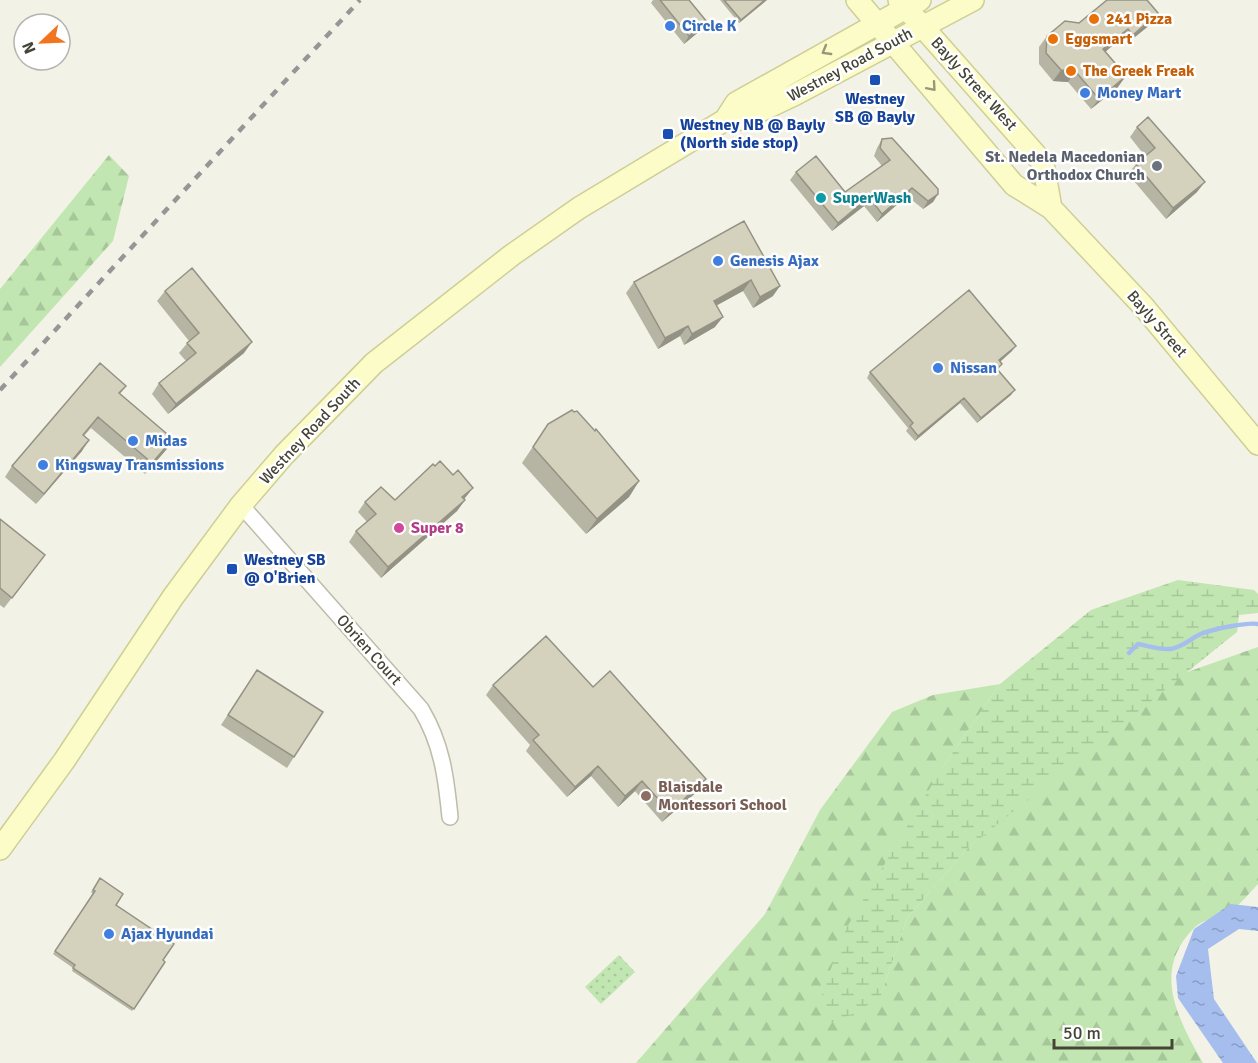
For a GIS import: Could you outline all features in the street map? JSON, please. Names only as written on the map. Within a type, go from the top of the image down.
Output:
[{"type":"main road","name":"Bayly Street West","points":[[857,0],[1014,185],[1051,207]]},
{"type":"main road","name":"Westney Road South","points":[[0,849],[64,761],[173,597],[241,505],[284,455],[374,363],[512,255],[579,208],[725,120],[751,115],[973,0]]},
{"type":"main road","name":"Bayly Street West","points":[[908,3],[923,27],[1043,163],[1051,207]]},
{"type":"main road","name":"Westney Road South","points":[[725,120],[736,103],[908,3]]},
{"type":"main road","name":"Bayly Street","points":[[1051,207],[1143,306],[1258,444]]},
{"type":"street","name":"Obrien Court","points":[[241,505],[421,709],[430,725],[444,762],[450,817]]},
{"type":"green space","points":[[109,155],[129,176],[113,241],[0,367],[0,289]]},
{"type":"green space","points":[[1178,580],[1254,590],[1258,594],[1258,613],[1239,615],[1237,632],[968,848],[907,918],[881,995],[858,1012],[827,1024],[822,992],[847,927],[942,768],[1000,684],[1091,610]]},
{"type":"green space","points":[[1258,647],[1258,884],[1232,910],[1194,928],[1181,944],[1174,961],[1171,978],[1178,1012],[1203,1063],[636,1063],[765,914],[820,810],[892,712],[933,695],[1000,684],[942,768],[881,995],[907,918],[968,848],[1176,676]]},
{"type":"green space","points":[[619,955],[635,972],[601,1004],[585,987]]},
{"type":"water","points":[[1231,904],[1258,907],[1258,931],[1239,929],[1208,949],[1214,999],[1257,1063],[1223,1063],[1178,998],[1176,976],[1194,929]]},
{"type":"building","points":[[660,0],[689,0],[707,22],[689,36]]},
{"type":"building","points":[[724,0],[765,0],[741,20]]},
{"type":"building","points":[[1107,0],[1147,0],[1158,13],[1133,35],[1128,29],[1103,49],[1126,76],[1099,99],[1075,71],[1061,70],[1046,53],[1047,36],[1065,21],[1079,23]]},
{"type":"building","points":[[1148,117],[1205,182],[1173,208],[1136,164],[1155,148],[1137,127]]},
{"type":"building","points":[[892,138],[938,189],[938,194],[928,201],[912,188],[882,214],[869,197],[838,223],[796,172],[816,156],[845,192],[890,160],[880,148],[882,139]]},
{"type":"building","name":"Genesis Ajax","points":[[744,221],[780,286],[760,297],[751,280],[714,301],[723,317],[692,334],[688,326],[665,338],[634,282]]},
{"type":"building","points":[[192,268],[252,342],[176,404],[159,383],[196,353],[187,343],[199,333],[165,291]]},
{"type":"building","name":"Nissan","points":[[969,290],[1016,346],[999,360],[1002,364],[997,369],[1015,390],[981,418],[964,398],[918,436],[910,426],[913,423],[870,372]]},
{"type":"building","points":[[100,363],[126,386],[119,393],[173,439],[152,463],[98,417],[83,435],[89,440],[44,494],[12,466]]},
{"type":"building","points":[[572,410],[577,411],[595,431],[596,429],[639,481],[597,519],[533,447],[548,424]]},
{"type":"building","name":"Super 8","points":[[440,461],[453,475],[458,470],[473,488],[462,497],[465,500],[388,567],[356,531],[376,514],[365,502],[381,487],[395,500],[433,464],[435,466]]},
{"type":"building","points":[[0,519],[45,555],[12,598],[0,588]]},
{"type":"building","points":[[546,636],[593,687],[610,671],[706,779],[670,812],[642,781],[625,796],[598,766],[575,787],[533,740],[539,735],[493,685]]},
{"type":"building","points":[[257,670],[323,712],[294,757],[228,715]]},
{"type":"building","name":"Ajax Hyundai","points":[[100,878],[123,894],[116,905],[174,944],[134,1009],[73,968],[75,965],[55,951],[95,891],[93,890]]},
{"type":"waterway","points":[[1129,653],[1138,644],[1170,649],[1208,631],[1258,624]]},
{"type":"railway","points":[[0,390],[360,0]]},
{"type":"place","name":"241 Pizza","points":[[1094,19]]},
{"type":"place","name":"Circle K","points":[[670,26]]},
{"type":"place","name":"Eggsmart","points":[[1053,39]]},
{"type":"place","name":"The Greek Freak","points":[[1071,71]]},
{"type":"place","name":"Westney SB @ Bayly","points":[[875,80]]},
{"type":"place","name":"Money Mart","points":[[1085,93]]},
{"type":"place","name":"Westney NB @ Bayly (North side stop)","points":[[668,134]]},
{"type":"place","name":"St. Nedela Macedonian Orthodox Church","points":[[1157,166]]},
{"type":"place","name":"SuperWash","points":[[821,198]]},
{"type":"place","name":"Genesis Ajax","points":[[718,261]]},
{"type":"place","name":"Nissan","points":[[938,368]]},
{"type":"place","name":"Midas","points":[[133,441]]},
{"type":"place","name":"Kingsway Transmissions","points":[[43,465]]},
{"type":"place","name":"Super 8","points":[[399,528]]},
{"type":"place","name":"Westney SB @ O'Brien","points":[[232,569]]},
{"type":"place","name":"Blaisdale Montessori School","points":[[646,796]]},
{"type":"place","name":"Ajax Hyundai","points":[[109,934]]}]
